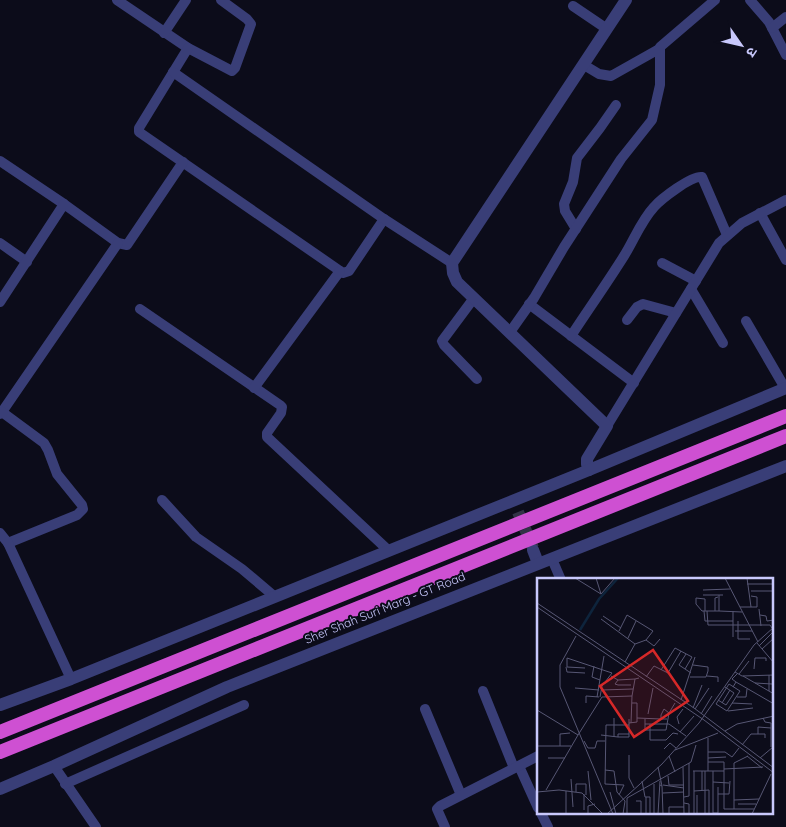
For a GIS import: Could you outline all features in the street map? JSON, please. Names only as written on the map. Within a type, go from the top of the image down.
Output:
[{"type":"highway","points":[[0,732],[786,416]]},
{"type":"highway","name":"Sher Shah Suri Marg - GT Road","points":[[0,752],[786,436]]},
{"type":"street","points":[[117,0],[188,48],[228,70],[234,70],[251,24],[221,0]]},
{"type":"street","points":[[164,33],[186,0]]},
{"type":"street","points":[[607,426],[474,298],[455,278],[452,263],[626,0]]},
{"type":"street","points":[[584,64],[599,74],[611,76],[626,69],[660,49],[662,45],[715,0]]},
{"type":"street","points":[[750,0],[761,11],[786,55]]},
{"type":"street","points":[[573,6],[607,29]]},
{"type":"street","points":[[772,28],[786,17]]},
{"type":"street","points":[[188,48],[138,131],[345,274],[349,271],[384,219]]},
{"type":"street","points":[[510,332],[530,304],[626,152],[654,116],[660,85],[660,49]]},
{"type":"street","points":[[173,72],[384,219],[452,263]]},
{"type":"street","points":[[576,229],[565,211],[564,204],[573,182],[577,158],[616,105]]},
{"type":"street","points":[[0,161],[125,245],[128,244],[183,162]]},
{"type":"street","points":[[571,336],[623,258],[641,225],[653,208],[669,194],[696,177],[702,177],[727,235]]},
{"type":"street","points":[[589,470],[587,459],[714,249],[742,223],[786,200]]},
{"type":"street","points":[[0,302],[64,204]]},
{"type":"street","points":[[760,213],[786,260]]},
{"type":"street","points":[[8,543],[77,515],[83,510],[82,505],[58,474],[44,443],[1,412],[118,242]]},
{"type":"street","points":[[0,243],[27,262]]},
{"type":"street","points":[[662,263],[693,285],[723,343]]},
{"type":"street","points":[[254,388],[340,271]]},
{"type":"street","points":[[474,298],[442,341],[477,378]]},
{"type":"street","points":[[530,304],[634,383]]},
{"type":"street","points":[[627,320],[637,307],[643,304],[676,313]]},
{"type":"street","points":[[140,309],[280,405],[282,409],[267,433],[269,438],[388,550]]},
{"type":"street","points":[[0,705],[589,470],[786,388],[746,320]]},
{"type":"street","name":"Sher Shah Suri Marg - GT Road","points":[[0,789],[227,687],[786,466]]},
{"type":"street","points":[[162,500],[196,537],[274,596]]},
{"type":"street","points":[[513,500],[518,512]]},
{"type":"street","points":[[0,533],[8,543],[71,678]]},
{"type":"street","points":[[534,550],[538,563]]},
{"type":"street","points":[[552,559],[560,578]]},
{"type":"street","points":[[483,691],[517,767],[537,806]]},
{"type":"street","points":[[66,784],[244,705]]},
{"type":"street","points":[[425,709],[461,795]]},
{"type":"street","points":[[445,827],[437,809],[438,807],[537,757]]},
{"type":"street","points":[[54,766],[96,827]]},
{"type":"street","points":[[542,814],[548,827]]},
{"type":"tunnel","points":[[518,512],[533,548]]}]
